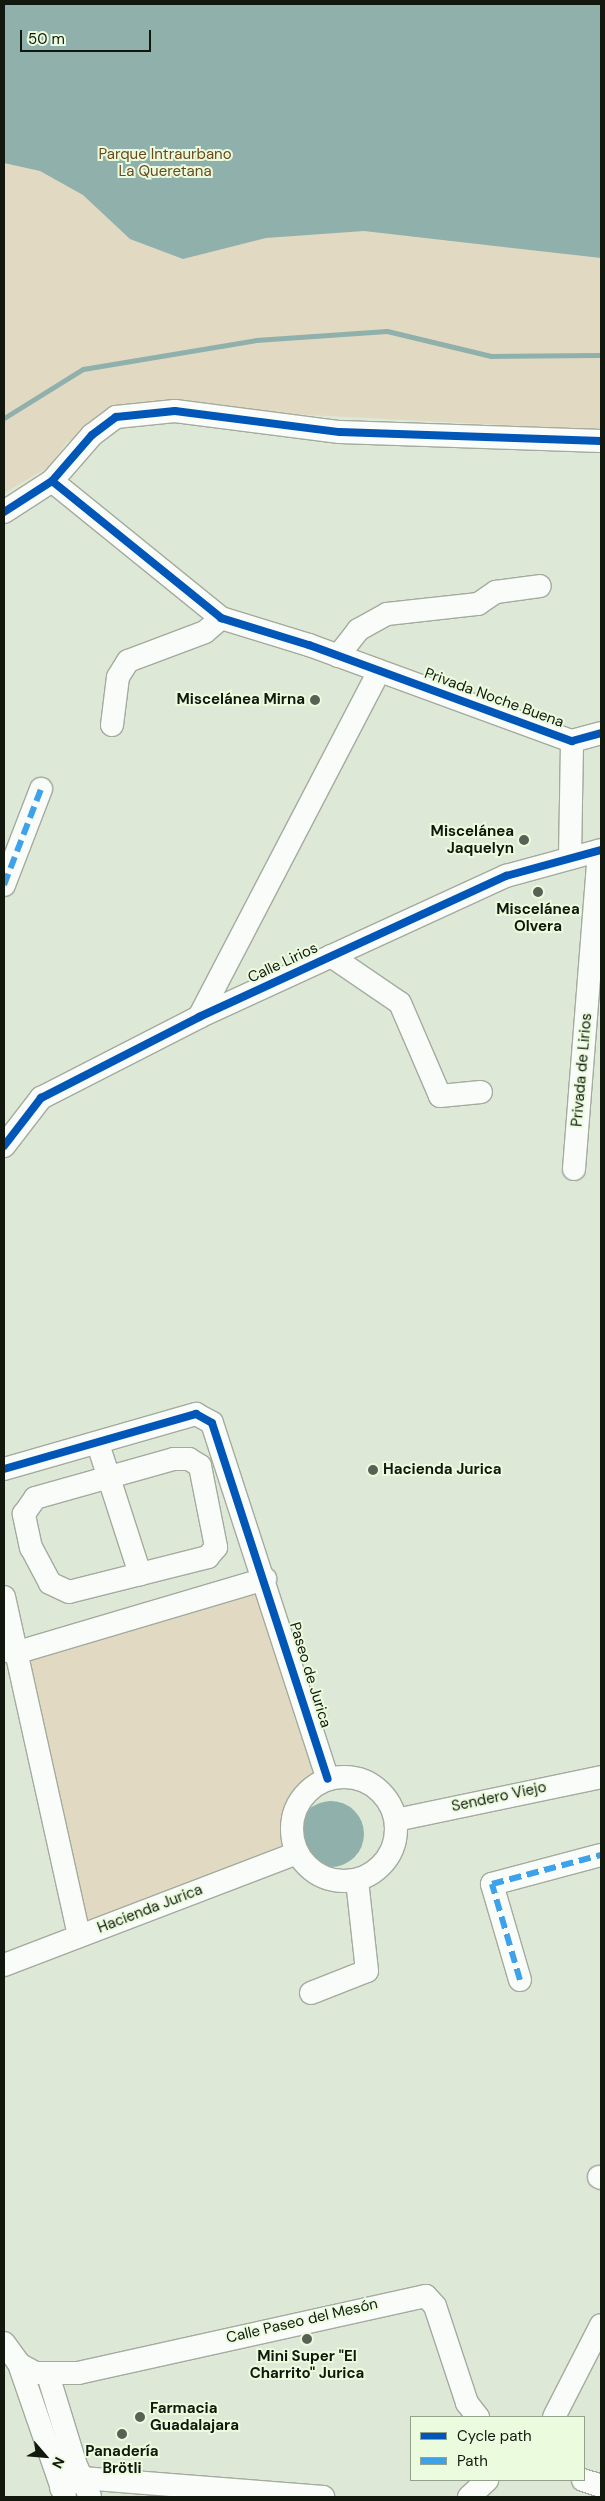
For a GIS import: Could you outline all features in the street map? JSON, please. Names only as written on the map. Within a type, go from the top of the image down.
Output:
[{"type":"street","points":[[4,512],[52,481],[92,435],[116,417],[175,411],[340,432],[601,441]]},
{"type":"street","points":[[52,481],[220,618],[205,632],[128,661],[118,677],[112,725]]},
{"type":"street","points":[[338,656],[358,630],[387,614],[478,604],[496,592],[540,586]]},
{"type":"street","name":"Privada Noche Buena","points":[[220,618],[338,656],[572,741],[601,733]]},
{"type":"street","points":[[199,1017],[379,671]]},
{"type":"street","name":"Privada Noche Buena","points":[[570,858],[572,741]]},
{"type":"street","points":[[4,885],[40,789]]},
{"type":"street","name":"Calle Lirios","points":[[4,1146],[41,1098],[199,1017],[506,876],[600,850]]},
{"type":"street","name":"Privada de Lirios","points":[[574,1169],[600,850]]},
{"type":"street","points":[[332,956],[400,1003],[440,1096],[481,1092]]},
{"type":"street","name":"Paseo de Jurica","points":[[4,1469],[98,1444],[196,1414],[212,1422],[234,1492],[265,1579],[328,1779]]},
{"type":"street","points":[[98,1444],[140,1574]]},
{"type":"street","points":[[189,1460],[200,1466],[209,1500],[216,1547],[208,1557],[69,1592],[50,1583],[31,1548],[24,1514],[35,1498],[109,1476],[189,1460]]},
{"type":"street","points":[[209,1500],[234,1492]]},
{"type":"street","points":[[9,1651],[265,1579]]},
{"type":"street","points":[[4,1597],[9,1651],[79,1936]]},
{"type":"street","name":"Sendero Viejo","points":[[396,1820],[601,1776]]},
{"type":"street","points":[[358,1778],[372,1784],[392,1806],[396,1820],[397,1835],[386,1862],[357,1881],[317,1875],[297,1853],[292,1839],[296,1810],[303,1796],[328,1779],[358,1778]]},
{"type":"street","name":"Hacienda Jurica","points":[[4,1965],[297,1853]]},
{"type":"street","points":[[520,1980],[492,1884],[601,1855]]},
{"type":"street","points":[[311,1993],[367,1971],[357,1881]]},
{"type":"street","name":"Calle Paseo del Mesón","points":[[48,2375],[78,2373],[426,2296],[435,2306],[467,2403],[477,2416]]},
{"type":"street","points":[[555,2416],[601,2325]]},
{"type":"street","points":[[4,2343],[19,2364],[63,2492],[86,2488],[322,2497]]},
{"type":"street","points":[[19,2364],[48,2375],[86,2488]]},
{"type":"street","points":[[469,2497],[486,2481]]},
{"type":"street","points":[[585,2481],[601,2486]]},
{"type":"green space","name":"Parque Intraurbano La Queretana","points":[[4,4],[601,4],[601,430],[250,412],[120,419],[67,442],[49,467],[4,493]]},
{"type":"green space","points":[[260,1588],[318,1774],[285,1813],[282,1850],[84,1929],[24,1657]]},
{"type":"water","name":"Parque Intraurbano La Queretana","points":[[4,4],[601,4],[601,258],[364,231],[266,238],[183,259],[130,239],[83,195],[40,171],[4,163]]},
{"type":"water","points":[[331,1801],[344,1804],[354,1811],[361,1821],[364,1834],[361,1847],[354,1857],[344,1864],[331,1867],[318,1864],[308,1857],[301,1847],[298,1834],[301,1821],[308,1811],[318,1804]]},
{"type":"waterway","points":[[4,418],[83,369],[256,340],[387,331],[491,356],[601,355]]},
{"type":"marked path","points":[[4,885],[41,789]]},
{"type":"marked path","points":[[520,1980],[492,1884],[601,1855]]},
{"type":"cycle path","points":[[4,512],[52,481],[92,435],[116,417],[175,411],[340,432],[601,441]]},
{"type":"cycle path","points":[[52,481],[221,618],[309,645],[572,741],[601,733]]},
{"type":"cycle path","points":[[4,1146],[41,1098],[199,1017],[506,876],[601,850]]},
{"type":"cycle path","points":[[4,1469],[196,1414],[212,1423],[328,1779]]},
{"type":"place","name":"Miscelánea Mirna","points":[[315,700]]},
{"type":"place","name":"Miscelánea Jaquelyn","points":[[524,840]]},
{"type":"place","name":"Miscelánea Olvera","points":[[538,892]]},
{"type":"place","name":"Hacienda Jurica","points":[[373,1470]]},
{"type":"place","name":"Mini Super \"El Charrito\" Jurica","points":[[307,2339]]},
{"type":"place","name":"Farmacia Guadalajara","points":[[140,2417]]},
{"type":"place","name":"Panadería Brötli","points":[[122,2434]]}]
